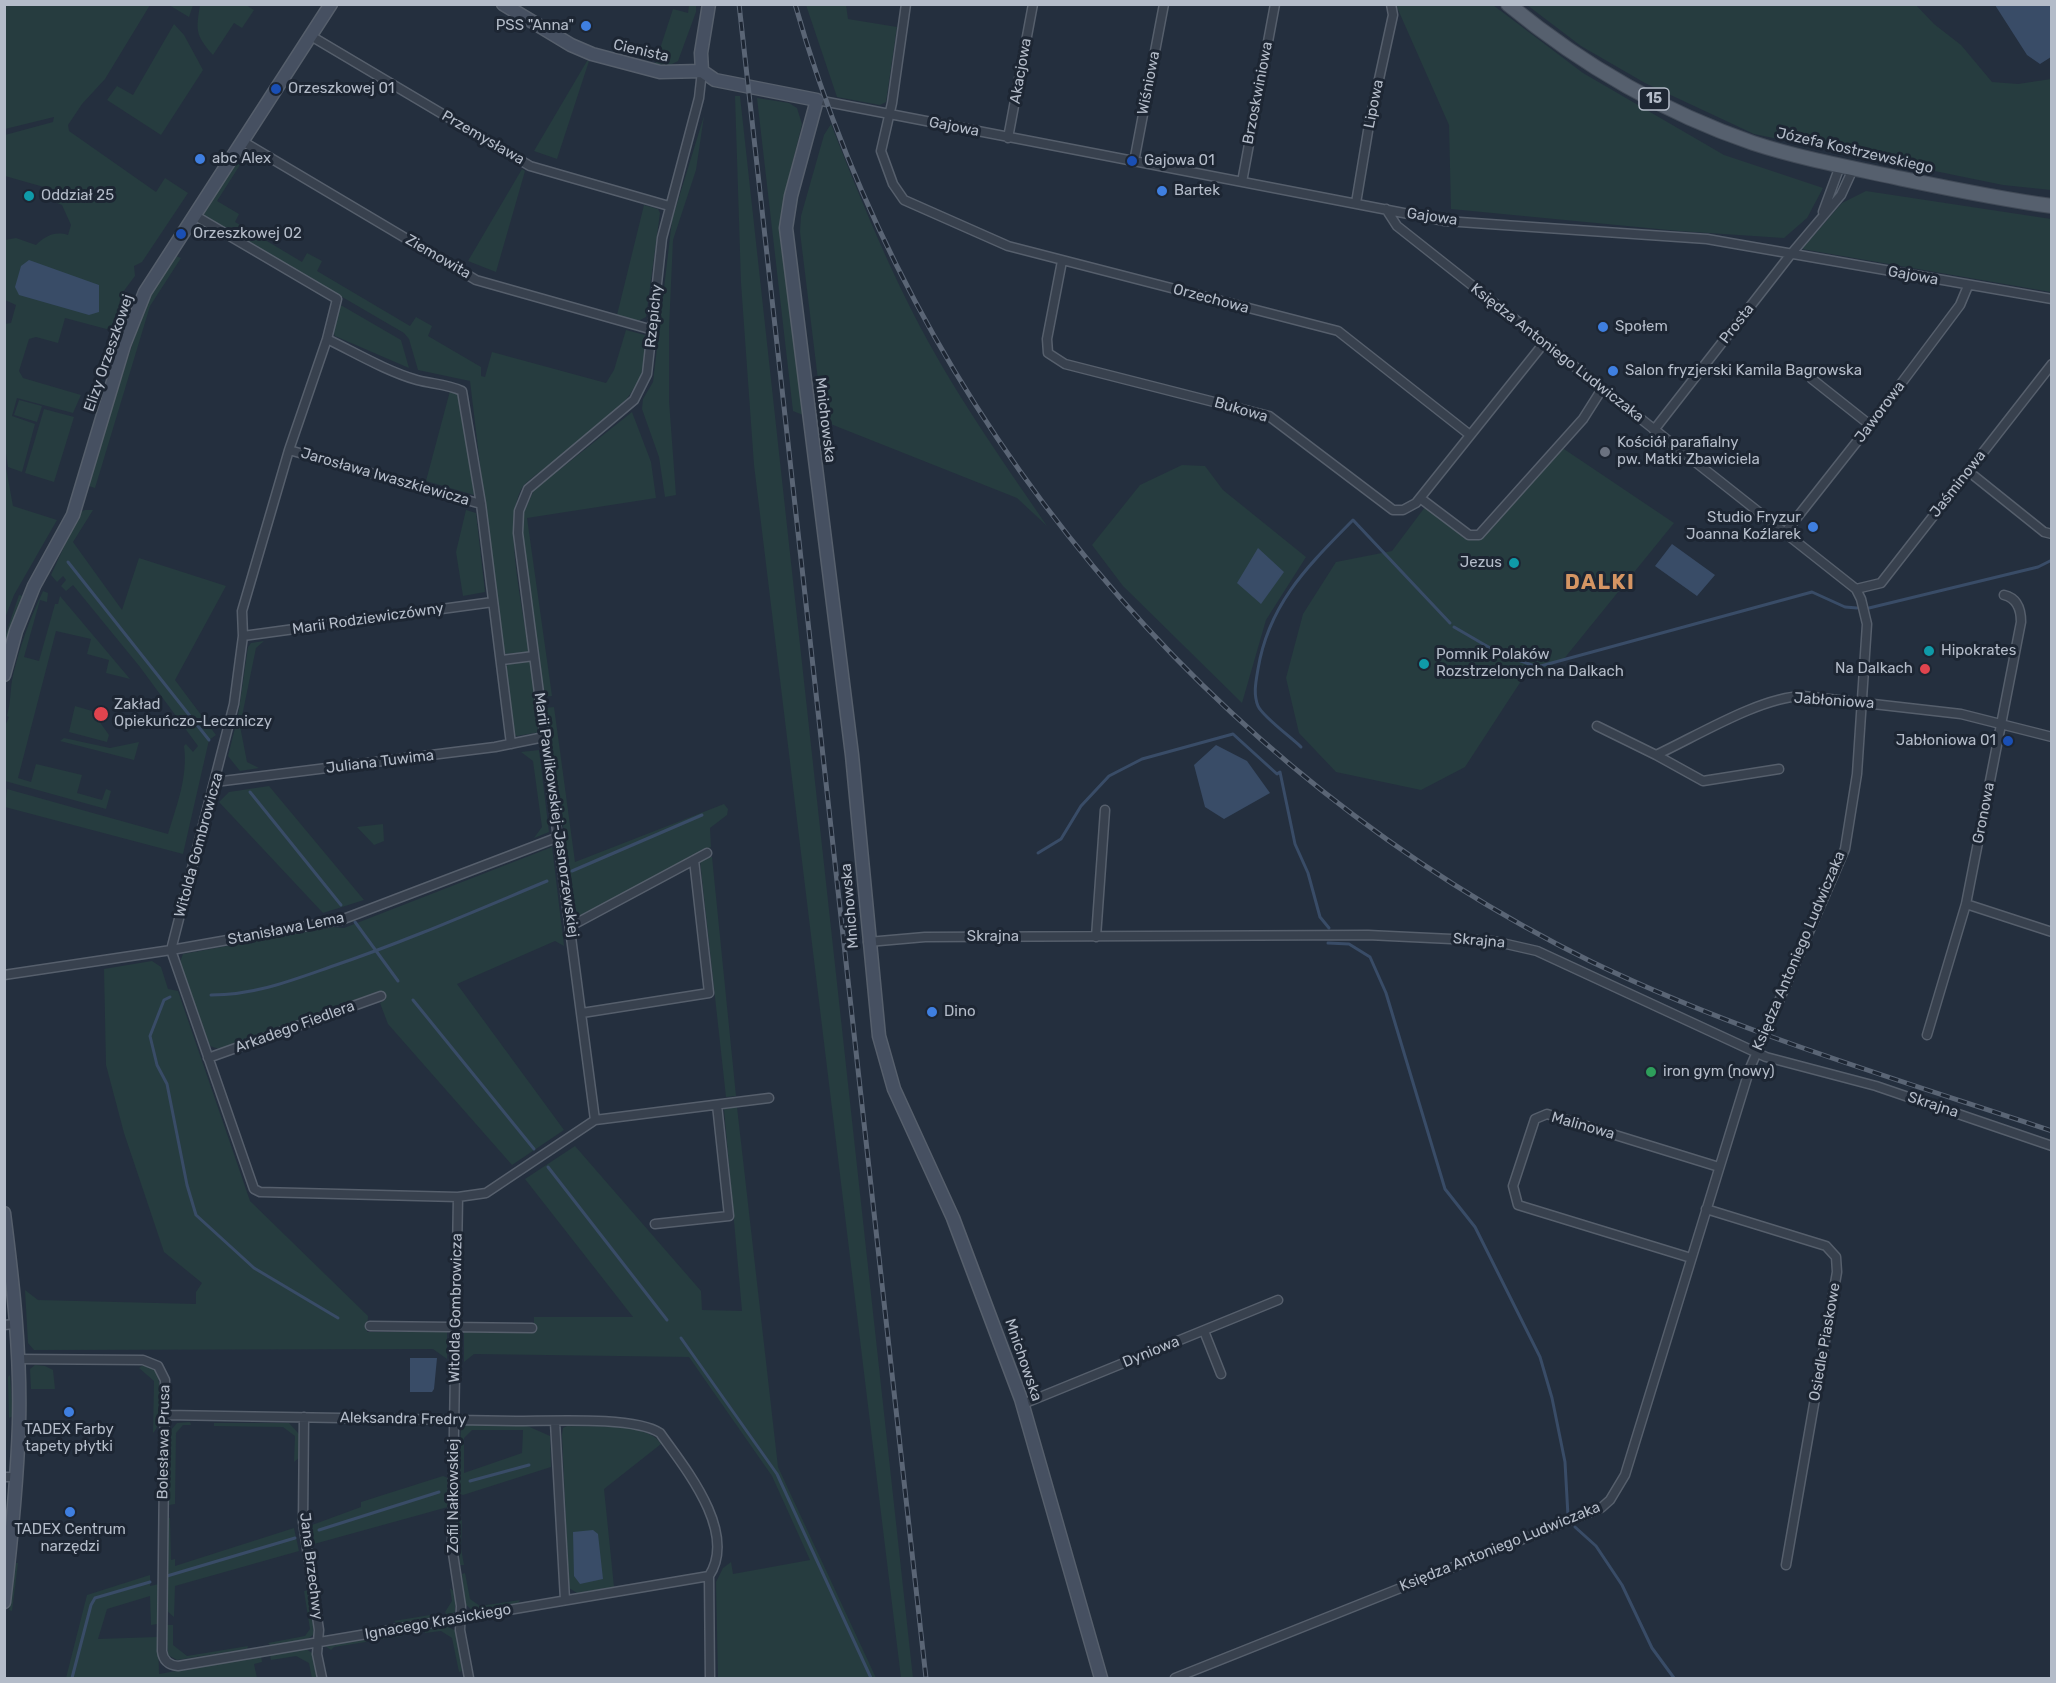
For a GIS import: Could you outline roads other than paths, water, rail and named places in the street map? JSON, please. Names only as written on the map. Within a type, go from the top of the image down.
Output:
[{"type":"main road","name":"Józefa Kostrzewskiego","points":[[1508,4],[1580,59],[1670,107],[1752,143],[1961,192],[2052,206]]},
{"type":"street","name":"Elizy Orzeszkowej","points":[[4,675],[16,631],[34,586],[74,515],[137,309],[154,277],[331,4]]},
{"type":"street","name":"Cienista","points":[[503,4],[571,45],[592,54],[660,72],[702,71],[715,80],[817,100]]},
{"type":"street","points":[[702,71],[701,53],[709,4]]},
{"type":"street","name":"Orzechowa","points":[[906,4],[881,158],[897,194],[904,200],[1008,246],[1338,331],[1470,435]]},
{"type":"street","name":"Akacjowa","points":[[1008,138],[1033,4]]},
{"type":"street","name":"Wiśniowa","points":[[1134,162],[1164,4]]},
{"type":"street","name":"Brzoskwiniowa","points":[[1242,182],[1275,4]]},
{"type":"street","name":"Lipowa","points":[[1356,203],[1369,125],[1393,15],[1391,4]]},
{"type":"street","name":"Przemysława","points":[[311,36],[530,166],[669,206]]},
{"type":"street","name":"Rzepichy","points":[[519,511],[528,489],[634,400],[647,374],[662,238],[699,98],[702,71]]},
{"type":"street","name":"Gajowa","points":[[817,100],[1445,220],[1707,239],[2052,299]]},
{"type":"street","name":"Mnichowska","points":[[817,100],[791,196],[786,228],[852,755],[868,942],[879,1035],[894,1089],[953,1218],[985,1297],[1023,1404],[1101,1678]]},
{"type":"street","name":"Ziemowita","points":[[242,141],[476,280],[653,330]]},
{"type":"street","name":"Prosta","points":[[1820,218],[1847,167]]},
{"type":"street","name":"Prosta","points":[[1654,430],[1791,254],[1841,195],[1847,167]]},
{"type":"street","name":"Księdza Antoniego Ludwiczaka","points":[[1175,1678],[1601,1508],[1610,1500],[1624,1475],[1755,1053],[1845,849],[1857,774],[1863,701],[1865,616],[1862,599],[1856,589],[1397,226],[1386,209]]},
{"type":"street","name":"Witolda Gombrowicza","points":[[171,950],[234,704],[243,636],[242,611],[289,450],[327,339],[337,299],[194,215]]},
{"type":"street","name":"Bukowa","points":[[1062,261],[1047,339],[1048,353],[1065,364],[1269,416],[1394,510],[1403,510],[1420,498],[1470,435]]},
{"type":"street","name":"Jaworowa","points":[[1784,534],[1960,305],[1968,286]]},
{"type":"street","points":[[327,339],[394,371],[462,391],[481,504],[511,744]]},
{"type":"street","points":[[1470,435],[1544,343]]},
{"type":"street","name":"Jaśminowa","points":[[1856,589],[1881,583],[2052,364]]},
{"type":"street","points":[[1812,379],[1870,425]]},
{"type":"street","points":[[1420,498],[1469,536],[1479,536],[1583,419],[1602,389]]},
{"type":"street","name":"Jarosława Iwaszkiewicza","points":[[289,450],[481,504]]},
{"type":"street","points":[[1968,471],[2044,532],[2052,534]]},
{"type":"street","name":"Marii Pawlikowskiej-Jasnorzewskiej","points":[[519,511],[518,533],[556,838],[571,926],[595,1120]]},
{"type":"street","name":"Gronowa","points":[[1927,1035],[1966,904],[2021,622],[2019,607],[2010,597],[2004,595]]},
{"type":"street","name":"Marii Rodziewiczówny","points":[[243,636],[493,602]]},
{"type":"street","points":[[502,660],[534,656]]},
{"type":"street","name":"Jabłoniowa","points":[[1656,755],[1776,700],[1803,696],[1863,701],[1961,714],[2052,737]]},
{"type":"street","points":[[1597,726],[1703,781],[1779,769]]},
{"type":"street","name":"Juliana Tuwima","points":[[215,782],[511,744],[544,737]]},
{"type":"street","points":[[1096,937],[1105,810]]},
{"type":"street","name":"Stanisława Lema","points":[[4,975],[171,950],[341,920],[556,838]]},
{"type":"street","points":[[571,926],[707,853]]},
{"type":"street","points":[[582,1013],[709,993],[694,860]]},
{"type":"street","points":[[1966,904],[2052,932]]},
{"type":"street","name":"Skrajna","points":[[868,942],[925,937],[1368,935],[1507,943],[1537,951],[1755,1053],[1782,1063],[1876,1086],[2052,1146]]},
{"type":"street","points":[[171,950],[254,1189],[260,1192],[458,1197],[486,1193],[595,1120],[769,1098]]},
{"type":"street","name":"Arkadego Fiedlera","points":[[208,1058],[381,996]]},
{"type":"street","points":[[655,1224],[729,1216],[717,1105]]},
{"type":"street","name":"Malinowa","points":[[1691,1258],[1518,1205],[1513,1186],[1535,1119],[1547,1114],[1719,1167]]},
{"type":"street","name":"Witolda Gombrowicza","points":[[455,1420],[458,1197]]},
{"type":"street","name":"Osiedle Piaskowe","points":[[1706,1209],[1826,1246],[1836,1257],[1837,1272],[1786,1565]]},
{"type":"street","points":[[4,1214],[10,1325],[17,1359],[4,1602]]},
{"type":"street","name":"Dyniowa","points":[[1023,1404],[1278,1300]]},
{"type":"street","points":[[370,1326],[532,1328]]},
{"type":"street","points":[[1204,1331],[1221,1374]]},
{"type":"street","name":"Bolesława Prusa","points":[[17,1359],[143,1360],[154,1363],[161,1369],[165,1380],[166,1415],[162,1656],[167,1662]]},
{"type":"street","name":"Aleksandra Fredry","points":[[166,1415],[639,1424],[660,1433],[706,1500],[718,1552],[718,1563],[709,1576]]},
{"type":"street","name":"Jana Brzechwy","points":[[304,1417],[303,1522],[319,1630],[322,1678]]},
{"type":"street","name":"Zofii Nałkowskiej","points":[[455,1420],[452,1547],[461,1618],[460,1630],[469,1678]]},
{"type":"street","points":[[555,1422],[561,1488],[565,1600]]},
{"type":"street","points":[[709,1576],[710,1678]]},
{"type":"street","name":"Ignacego Krasickiego","points":[[167,1662],[178,1665],[709,1576]]},
{"type":"water","points":[[1995,5],[2051,5],[2051,57],[2040,64],[2027,55]]},
{"type":"water","points":[[29,260],[99,285],[99,312],[89,315],[19,295],[15,287],[21,266]]},
{"type":"water","points":[[1672,544],[1715,575],[1697,596],[1655,566]]},
{"type":"water","points":[[1258,548],[1284,572],[1261,604],[1237,583]]},
{"type":"water","points":[[1216,745],[1247,761],[1270,793],[1224,819],[1205,807],[1194,765]]},
{"type":"water","points":[[410,1358],[437,1358],[432,1392],[410,1392]]},
{"type":"water","points":[[593,1530],[598,1534],[603,1579],[580,1584],[574,1576],[573,1532]]},
{"type":"waterway","points":[[1301,747],[1271,721],[1256,701],[1256,683],[1263,646],[1271,624],[1293,587],[1321,553],[1353,520],[1450,623]]},
{"type":"waterway","points":[[1869,608],[2038,567],[2052,560]]},
{"type":"waterway","points":[[68,562],[209,740]]},
{"type":"waterway","points":[[1454,627],[1497,652],[1537,667],[1812,592],[1845,607],[1857,608]]},
{"type":"waterway","points":[[1038,853],[1061,839],[1081,806],[1109,776],[1142,759],[1233,734],[1277,774],[1280,772],[1295,844],[1308,873],[1320,917],[1329,928]]},
{"type":"waterway","points":[[250,792],[341,905]]},
{"type":"waterway","points":[[572,871],[702,815]]},
{"type":"waterway","points":[[211,995],[242,993],[301,977],[412,937],[547,881]]},
{"type":"waterway","points":[[355,922],[398,981]]},
{"type":"waterway","points":[[1328,943],[1349,944],[1370,957],[1386,993],[1445,1189],[1475,1227],[1540,1357],[1552,1398],[1565,1462],[1568,1516]]},
{"type":"waterway","points":[[170,997],[164,1000],[150,1036],[157,1065],[167,1084],[187,1185],[196,1215],[254,1268],[338,1318]]},
{"type":"waterway","points":[[413,1000],[534,1149]]},
{"type":"waterway","points":[[548,1167],[667,1320]]},
{"type":"waterway","points":[[681,1338],[777,1474],[871,1678]]},
{"type":"waterway","points":[[470,1481],[529,1465]]},
{"type":"waterway","points":[[319,1530],[439,1492]]},
{"type":"waterway","points":[[1575,1527],[1596,1546],[1622,1585],[1652,1648],[1674,1678]]},
{"type":"waterway","points":[[167,1576],[295,1538]]},
{"type":"waterway","points":[[72,1678],[91,1605],[95,1598],[150,1582]]},
{"type":"railway","points":[[739,4],[926,1678]]},
{"type":"railway","points":[[795,4],[847,156],[915,301],[997,438],[1093,567],[1202,684],[1322,791],[1452,883],[1592,962],[1648,988],[1761,1033],[2052,1131]]},
{"type":"place","name":"PSS \"Anna\"","points":[[586,26]]},
{"type":"place","name":"Orzeszkowej 01","points":[[276,89]]},
{"type":"place","name":"abc Alex","points":[[200,159]]},
{"type":"place","name":"Gajowa 01","points":[[1132,161]]},
{"type":"place","name":"Bartek","points":[[1162,191]]},
{"type":"place","name":"Oddział 25","points":[[29,196]]},
{"type":"place","name":"Orzeszkowej 02","points":[[181,234]]},
{"type":"place","name":"Społem","points":[[1603,327]]},
{"type":"place","name":"Salon fryzjerski Kamila Bagrowska","points":[[1613,371]]},
{"type":"place","name":"Kościół parafialny pw. Matki Zbawiciela","points":[[1605,452]]},
{"type":"place","name":"Studio Fryzur Joanna Koźlarek","points":[[1813,527]]},
{"type":"place","name":"Jezus","points":[[1514,563]]},
{"type":"place","name":"Hipokrates","points":[[1929,651]]},
{"type":"place","name":"Pomnik Polaków Rozstrzelonych na Dalkach","points":[[1424,664]]},
{"type":"place","name":"Na Dalkach","points":[[1925,669]]},
{"type":"place","name":"Zakład Opiekuńczo-Leczniczy","points":[[101,714]]},
{"type":"place","name":"Jabłoniowa 01","points":[[2008,741]]},
{"type":"place","name":"Dino","points":[[932,1012]]},
{"type":"place","name":"iron gym (nowy)","points":[[1651,1072]]},
{"type":"place","name":"TADEX Farby tapety płytki","points":[[69,1412]]},
{"type":"place","name":"TADEX Centrum narzędzi","points":[[70,1512]]},
{"type":"district","name":"DALKI","points":[[1600,583]]}]
